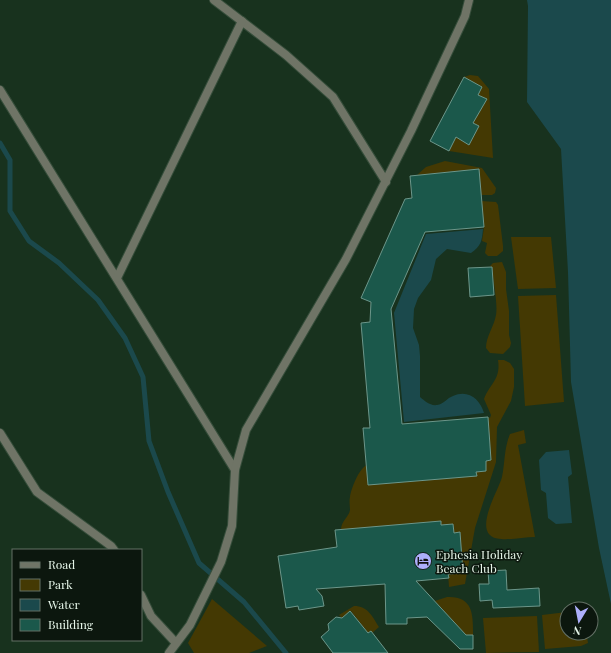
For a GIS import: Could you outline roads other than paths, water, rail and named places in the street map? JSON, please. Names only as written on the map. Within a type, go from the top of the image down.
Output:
[{"type":"street","points":[[216,0],[286,55],[333,97],[386,182]]},
{"type":"street","points":[[169,653],[190,625],[221,562],[232,526],[235,470],[246,430],[346,259],[386,182],[462,23],[468,0]]},
{"type":"street","points":[[117,278],[242,21]]},
{"type":"street","points":[[0,90],[235,470]]},
{"type":"street","points":[[0,433],[38,492],[113,549]]},
{"type":"street","points":[[142,596],[151,616],[176,643]]},
{"type":"water","points":[[527,0],[611,0],[611,604],[599,548],[571,382],[568,272],[561,149],[527,102]]},
{"type":"water","points":[[483,229],[480,243],[471,253],[447,249],[436,259],[431,280],[418,298],[414,309],[413,328],[419,345],[420,397],[430,404],[437,405],[458,394],[468,395],[480,403],[484,413],[404,422],[394,313],[426,234]]},
{"type":"water","points":[[569,450],[572,474],[568,477],[572,523],[556,524],[548,518],[546,493],[541,490],[539,460],[546,452]]},
{"type":"waterway","points":[[0,143],[10,160],[10,211],[29,241],[59,263],[98,300],[125,338],[143,377],[149,441],[168,492],[199,563],[244,602],[286,653]]},
{"type":"place","name":"Ephesia Holiday Beach Club","points":[[423,561]]}]
